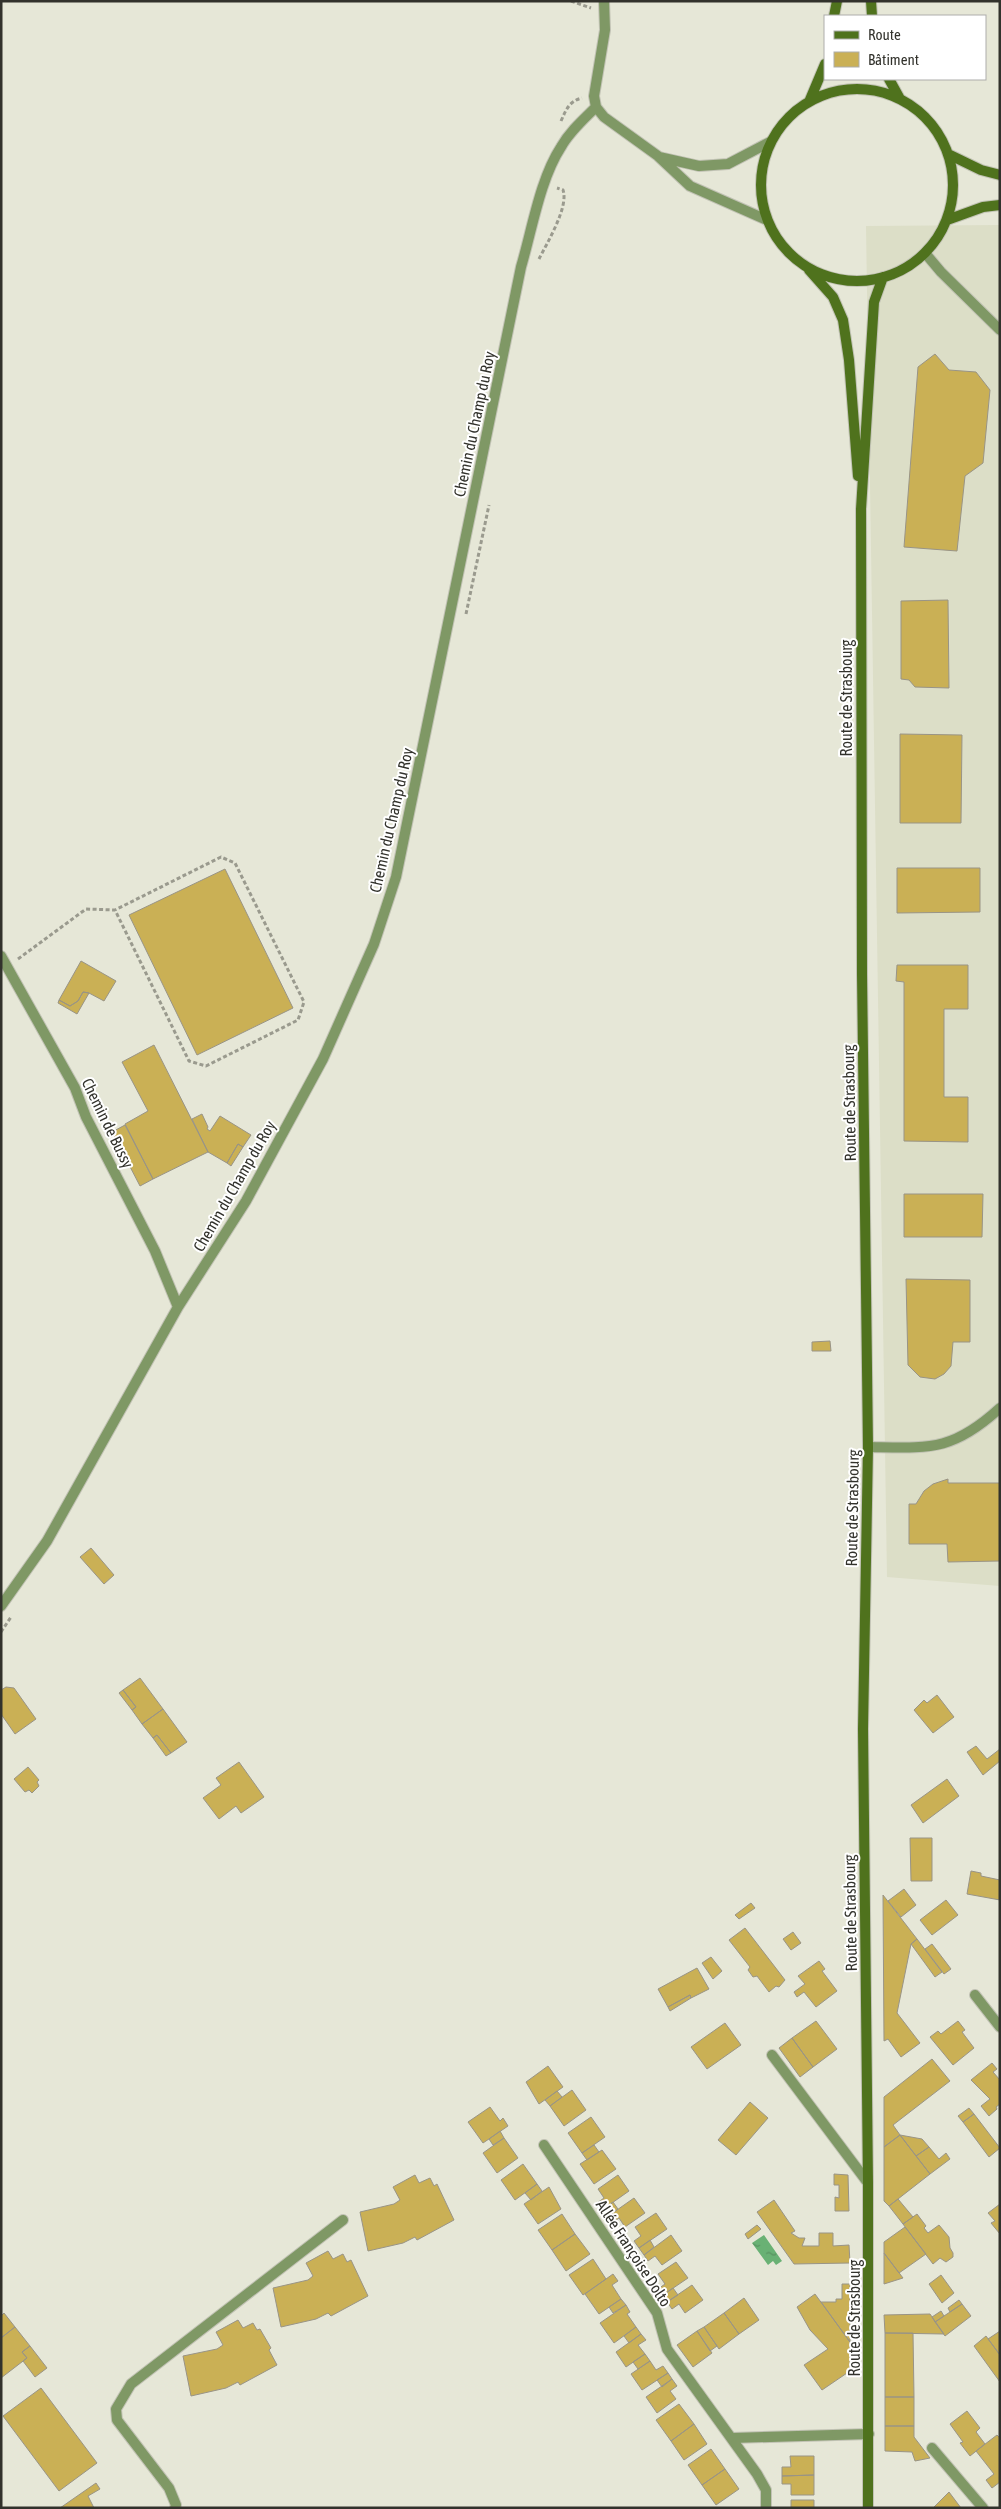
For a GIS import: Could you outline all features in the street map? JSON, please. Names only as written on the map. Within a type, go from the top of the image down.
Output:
[{"type":"main road","points":[[834,15],[837,1]]},
{"type":"main road","points":[[871,1],[872,15]]},
{"type":"main road","points":[[809,102],[824,66]]},
{"type":"main road","points":[[890,80],[900,99]]},
{"type":"main road","points":[[870,89],[900,99],[921,113],[937,132],[948,154],[953,176],[952,198],[946,220],[937,237],[925,253],[906,268],[883,278],[857,281],[831,278],[807,268],[790,255],[777,239],[767,220],[761,194],[762,168],[770,142],[786,119],[809,102],[838,90],[870,89]]},
{"type":"main road","points":[[948,154],[981,170],[1000,175]]},
{"type":"main road","points":[[946,220],[983,207],[1000,205]]},
{"type":"main road","name":"Route de Strasbourg","points":[[807,268],[833,297],[843,320],[849,360],[861,509]]},
{"type":"main road","name":"Route de Strasbourg","points":[[868,2508],[870,2434],[863,1729],[868,1447],[862,974],[861,509],[874,302],[883,278]]},
{"type":"street","points":[[604,1],[605,30],[594,96],[596,107],[604,117],[658,156],[690,186],[767,220]]},
{"type":"street","name":"Chemin du Champ du Roy","points":[[1,1606],[47,1541],[178,1306],[246,1201],[323,1060],[374,944],[396,877],[521,267],[545,183],[560,148],[575,128],[596,107]]},
{"type":"street","points":[[658,156],[699,166],[728,164],[770,142]]},
{"type":"street","points":[[925,253],[941,272],[1000,330]]},
{"type":"street","name":"Chemin de Bussy","points":[[1,956],[75,1088],[86,1117],[155,1251],[178,1306]]},
{"type":"street","points":[[868,1447],[928,1448],[960,1439],[984,1423],[1000,1408]]},
{"type":"street","points":[[975,1995],[1000,2027]]},
{"type":"street","points":[[772,2055],[868,2183]]},
{"type":"street","name":"Allée Françoise Dolto","points":[[544,2145],[657,2312],[667,2349],[732,2438],[766,2490],[766,2508]]},
{"type":"street","points":[[175,2508],[169,2488],[117,2420],[116,2409],[131,2384],[343,2220]]},
{"type":"street","points":[[732,2438],[870,2434]]},
{"type":"street","points":[[932,2448],[983,2508]]},
{"type":"path","points":[[570,1],[604,12]]},
{"type":"path","points":[[8,967],[86,909],[115,910],[221,857],[235,864],[304,1002],[298,1020],[206,1066],[189,1061],[115,910]]},
{"type":"shaded area","points":[[1000,225],[1000,1586],[887,1577],[866,226]]},
{"type":"water","points":[[764,2235],[782,2261],[776,2265],[773,2261],[768,2265],[752,2243]]},
{"type":"building","points":[[935,354],[949,370],[976,372],[990,390],[983,463],[965,476],[957,551],[904,547],[918,367]]},
{"type":"building","points":[[948,600],[949,688],[915,687],[909,680],[901,679],[901,601]]},
{"type":"building","points":[[900,734],[962,735],[961,823],[900,823]]},
{"type":"building","points":[[897,868],[980,868],[980,912],[897,913]]},
{"type":"building","points":[[225,869],[293,1008],[197,1055],[129,915]]},
{"type":"building","points":[[81,961],[116,981],[104,1001],[83,992],[78,1001],[70,1006],[59,1000]]},
{"type":"building","points":[[897,965],[968,965],[968,1009],[944,1009],[944,1097],[968,1097],[968,1142],[904,1141],[904,982],[896,981]]},
{"type":"building","points":[[83,992],[89,993],[77,1014],[58,1003],[59,1000],[70,1006],[78,1001]]},
{"type":"building","points":[[154,1045],[208,1152],[153,1179],[125,1124],[148,1111],[122,1062]]},
{"type":"building","points":[[202,1114],[208,1127],[207,1129],[210,1131],[220,1116],[251,1135],[243,1147],[238,1144],[227,1163],[208,1152],[192,1119]]},
{"type":"building","points":[[125,1125],[153,1179],[140,1186],[112,1132]]},
{"type":"building","points":[[238,1144],[243,1147],[231,1166],[227,1163]]},
{"type":"building","points":[[904,1194],[983,1194],[982,1237],[904,1237]]},
{"type":"building","points":[[906,1279],[970,1280],[970,1342],[953,1342],[951,1366],[944,1374],[935,1379],[920,1377],[908,1365]]},
{"type":"building","points":[[830,1341],[831,1351],[812,1351],[812,1342]]},
{"type":"building","points":[[948,1479],[948,1483],[1000,1483],[1000,1561],[948,1562],[947,1544],[909,1544],[909,1504],[916,1504],[924,1491],[933,1484]]},
{"type":"building","points":[[91,1548],[114,1575],[104,1584],[80,1557]]},
{"type":"building","points":[[140,1678],[163,1709],[142,1724],[132,1710],[136,1707],[123,1690]]},
{"type":"building","points":[[6,1687],[14,1688],[36,1719],[15,1734],[1,1714],[1,1690]]},
{"type":"building","points":[[123,1690],[136,1707],[132,1710],[119,1693]]},
{"type":"building","points":[[937,1695],[954,1717],[933,1733],[914,1710],[924,1700],[927,1703]]},
{"type":"building","points":[[163,1709],[187,1742],[171,1753],[157,1735],[153,1738],[142,1724]]},
{"type":"building","points":[[157,1735],[171,1753],[166,1756],[153,1738]]},
{"type":"building","points":[[976,1746],[987,1759],[1000,1749],[1000,1761],[983,1775],[967,1752]]},
{"type":"building","points":[[239,1762],[264,1797],[241,1813],[236,1806],[219,1819],[203,1798],[221,1785],[216,1778]]},
{"type":"building","points":[[28,1767],[39,1780],[37,1782],[39,1786],[32,1793],[29,1790],[25,1792],[14,1779]]},
{"type":"building","points":[[947,1779],[959,1796],[923,1823],[911,1805]]},
{"type":"building","points":[[910,1838],[932,1838],[932,1881],[911,1881]]},
{"type":"building","points":[[971,1871],[981,1873],[981,1876],[1000,1880],[1000,1900],[967,1894]]},
{"type":"building","points":[[904,1889],[916,1905],[901,1917],[888,1901]]},
{"type":"building","points":[[883,1895],[917,1939],[911,1944],[897,2013],[920,2043],[901,2057],[888,2039],[884,2041]]},
{"type":"building","points":[[946,1900],[958,1915],[932,1935],[920,1920]]},
{"type":"building","points":[[751,1903],[755,1908],[739,1919],[735,1915]]},
{"type":"building","points":[[745,1928],[785,1980],[779,1987],[776,1986],[769,1992],[757,1976],[753,1977],[748,1970],[750,1967],[729,1940]]},
{"type":"building","points":[[793,1932],[801,1943],[791,1950],[783,1939]]},
{"type":"building","points":[[917,1939],[942,1972],[935,1977],[911,1944]]},
{"type":"building","points":[[932,1944],[951,1969],[944,1974],[925,1949]]},
{"type":"building","points":[[711,1957],[722,1971],[713,1979],[702,1963]]},
{"type":"building","points":[[819,1961],[825,1969],[822,1971],[837,1991],[816,2007],[804,1992],[797,1997],[794,1992],[805,1984],[798,1976]]},
{"type":"building","points":[[697,1968],[709,1989],[691,1998],[690,1995],[668,2007],[658,1989]]},
{"type":"building","points":[[690,1995],[691,1998],[670,2011],[668,2007]]},
{"type":"building","points":[[816,2021],[837,2049],[813,2067],[792,2038]]},
{"type":"building","points":[[958,2021],[965,2030],[962,2032],[974,2048],[953,2065],[930,2037],[938,2031],[941,2034]]},
{"type":"building","points":[[725,2023],[741,2045],[707,2069],[691,2047]]},
{"type":"building","points":[[792,2038],[813,2067],[800,2077],[779,2048]]},
{"type":"building","points":[[932,2059],[950,2081],[893,2125],[900,2135],[884,2147],[884,2097]]},
{"type":"building","points":[[992,2063],[997,2069],[993,2072],[1000,2080],[1000,2104],[989,2116],[981,2106],[990,2099],[971,2080]]},
{"type":"building","points":[[548,2066],[563,2087],[539,2104],[526,2082]]},
{"type":"building","points":[[572,2090],[586,2110],[564,2126],[550,2106]]},
{"type":"building","points":[[557,2091],[562,2097],[550,2106],[545,2100]]},
{"type":"building","points":[[750,2102],[768,2118],[736,2155],[718,2140]]},
{"type":"building","points":[[490,2107],[500,2121],[503,2118],[508,2126],[483,2143],[468,2122]]},
{"type":"building","points":[[969,2108],[974,2114],[963,2122],[958,2116]]},
{"type":"building","points":[[974,2114],[1000,2148],[989,2157],[963,2122]]},
{"type":"building","points":[[591,2117],[605,2137],[582,2153],[568,2133]]},
{"type":"building","points":[[500,2131],[504,2138],[493,2145],[489,2139]]},
{"type":"building","points":[[900,2135],[922,2139],[929,2147],[916,2156]]},
{"type":"building","points":[[900,2135],[930,2174],[889,2206],[884,2201],[884,2147]]},
{"type":"building","points":[[504,2138],[518,2158],[497,2173],[483,2153]]},
{"type":"building","points":[[594,2145],[599,2152],[587,2160],[582,2153]]},
{"type":"building","points":[[929,2147],[939,2159],[946,2153],[950,2159],[930,2174],[916,2156]]},
{"type":"building","points":[[602,2150],[616,2169],[594,2184],[580,2164]]},
{"type":"building","points":[[523,2164],[537,2184],[515,2200],[501,2180]]},
{"type":"building","points":[[834,2174],[848,2175],[849,2211],[835,2211],[835,2197],[839,2198],[839,2185],[834,2185]]},
{"type":"building","points":[[415,2175],[419,2183],[430,2178],[434,2186],[437,2184],[454,2220],[417,2240],[415,2237],[403,2243],[368,2251],[360,2212],[394,2204],[400,2200],[393,2187]]},
{"type":"building","points":[[618,2175],[629,2191],[602,2210],[597,2203],[604,2198],[598,2189]]},
{"type":"building","points":[[537,2184],[542,2191],[531,2200],[525,2193]]},
{"type":"building","points":[[549,2187],[561,2209],[538,2224],[524,2204]]},
{"type":"building","points":[[634,2198],[645,2213],[625,2227],[619,2218],[612,2223],[607,2217]]},
{"type":"building","points":[[898,2199],[913,2217],[903,2224],[889,2206]]},
{"type":"building","points":[[774,2200],[795,2231],[791,2233],[799,2238],[805,2238],[802,2246],[819,2246],[819,2233],[833,2233],[833,2246],[849,2245],[850,2263],[794,2264],[757,2212]]},
{"type":"building","points":[[613,2202],[618,2209],[607,2217],[602,2210]]},
{"type":"building","points":[[1000,2204],[1000,2234],[991,2223],[995,2221],[988,2213]]},
{"type":"building","points":[[656,2213],[667,2229],[639,2248],[634,2241],[641,2236],[635,2227]]},
{"type":"building","points":[[562,2214],[575,2234],[552,2250],[538,2230]]},
{"type":"building","points":[[917,2214],[926,2226],[924,2228],[928,2233],[939,2225],[949,2237],[953,2257],[946,2262],[940,2258],[933,2264],[903,2224]]},
{"type":"building","points":[[757,2225],[761,2229],[748,2239],[745,2234]]},
{"type":"building","points":[[905,2227],[926,2254],[899,2273],[884,2253],[884,2242]]},
{"type":"building","points":[[575,2234],[590,2254],[566,2271],[552,2250]]},
{"type":"building","points":[[671,2235],[682,2251],[662,2265],[655,2256],[648,2261],[644,2255]]},
{"type":"building","points":[[650,2240],[654,2247],[644,2255],[639,2248]]},
{"type":"building","points":[[328,2251],[333,2259],[343,2254],[347,2262],[351,2260],[368,2296],[331,2316],[328,2313],[316,2319],[281,2327],[273,2288],[308,2280],[313,2276],[306,2263]]},
{"type":"building","points":[[884,2253],[903,2278],[884,2284]]},
{"type":"building","points":[[593,2259],[606,2279],[583,2295],[569,2275]]},
{"type":"building","points":[[676,2262],[688,2278],[663,2295],[658,2289],[665,2284],[658,2274]]},
{"type":"building","points":[[613,2274],[618,2281],[612,2285],[621,2299],[599,2314],[585,2294]]},
{"type":"building","points":[[941,2275],[954,2293],[942,2303],[929,2284]]},
{"type":"building","points":[[842,2284],[850,2284],[850,2342],[821,2302],[836,2302],[836,2299],[842,2299]]},
{"type":"building","points":[[692,2285],[703,2300],[685,2313],[679,2304],[672,2309],[667,2302]]},
{"type":"building","points":[[673,2288],[678,2295],[667,2302],[663,2295]]},
{"type":"building","points":[[815,2294],[850,2342],[850,2371],[822,2390],[804,2365],[828,2349],[810,2330],[797,2307]]},
{"type":"building","points":[[744,2298],[759,2320],[739,2334],[724,2313]]},
{"type":"building","points":[[621,2299],[626,2305],[613,2313],[609,2307]]},
{"type":"building","points":[[959,2300],[962,2304],[950,2312],[948,2308]]},
{"type":"building","points":[[962,2304],[971,2316],[945,2336],[935,2322]]},
{"type":"building","points":[[626,2305],[630,2312],[627,2314],[636,2327],[614,2343],[600,2323]]},
{"type":"building","points":[[941,2311],[944,2316],[935,2322],[932,2317]]},
{"type":"building","points":[[4,2313],[15,2327],[1,2338],[1,2316]]},
{"type":"building","points":[[724,2313],[739,2334],[719,2349],[704,2327]]},
{"type":"building","points":[[930,2314],[944,2334],[885,2333],[884,2315]]},
{"type":"building","points":[[238,2320],[243,2328],[253,2323],[257,2330],[260,2329],[271,2348],[269,2350],[277,2365],[240,2385],[238,2382],[226,2388],[191,2396],[183,2356],[217,2349],[223,2345],[216,2332]]},
{"type":"building","points":[[15,2327],[30,2346],[22,2352],[27,2358],[1,2378],[1,2338]]},
{"type":"building","points":[[636,2327],[641,2334],[629,2343],[624,2336]]},
{"type":"building","points":[[704,2327],[717,2346],[710,2351],[697,2331]]},
{"type":"building","points":[[697,2331],[712,2353],[693,2367],[677,2345]]},
{"type":"building","points":[[1000,2331],[1000,2355],[988,2339]]},
{"type":"building","points":[[885,2333],[913,2333],[914,2397],[885,2397]]},
{"type":"building","points":[[641,2334],[646,2340],[638,2345],[645,2354],[626,2367],[616,2352]]},
{"type":"building","points":[[986,2336],[1000,2355],[1000,2382],[974,2346]]},
{"type":"building","points":[[30,2346],[47,2368],[35,2377],[23,2361],[27,2358],[22,2352]]},
{"type":"building","points":[[645,2354],[650,2361],[638,2369],[633,2362]]},
{"type":"building","points":[[650,2361],[656,2370],[663,2366],[668,2373],[642,2390],[631,2374]]},
{"type":"building","points":[[668,2373],[672,2379],[662,2387],[657,2380]]},
{"type":"building","points":[[672,2379],[677,2386],[670,2391],[676,2399],[657,2413],[646,2397]]},
{"type":"building","points":[[41,2388],[97,2463],[59,2491],[3,2416]]},
{"type":"building","points":[[885,2397],[914,2397],[914,2426],[885,2426]]},
{"type":"building","points":[[679,2404],[694,2424],[671,2441],[656,2420]]},
{"type":"building","points":[[967,2411],[980,2428],[976,2432],[985,2444],[970,2456],[960,2443],[963,2442],[950,2424]]},
{"type":"building","points":[[694,2424],[707,2444],[684,2460],[671,2441]]},
{"type":"building","points":[[885,2426],[914,2426],[914,2437],[930,2458],[915,2461],[912,2452],[885,2451]]},
{"type":"building","points":[[997,2435],[1000,2438],[1000,2482],[992,2488],[986,2480],[994,2474],[976,2451]]},
{"type":"building","points":[[711,2449],[725,2469],[702,2485],[688,2465]]},
{"type":"building","points":[[790,2456],[814,2456],[814,2475],[782,2476],[782,2467],[791,2467]]},
{"type":"building","points":[[725,2469],[739,2489],[716,2505],[702,2485]]},
{"type":"building","points":[[814,2475],[814,2495],[791,2495],[791,2484],[782,2484],[782,2476]]},
{"type":"building","points":[[96,2483],[100,2489],[88,2496],[94,2508],[60,2508]]},
{"type":"building","points":[[949,2492],[961,2508],[933,2508]]},
{"type":"building","points":[[791,2500],[814,2500],[814,2508],[791,2508]]}]
